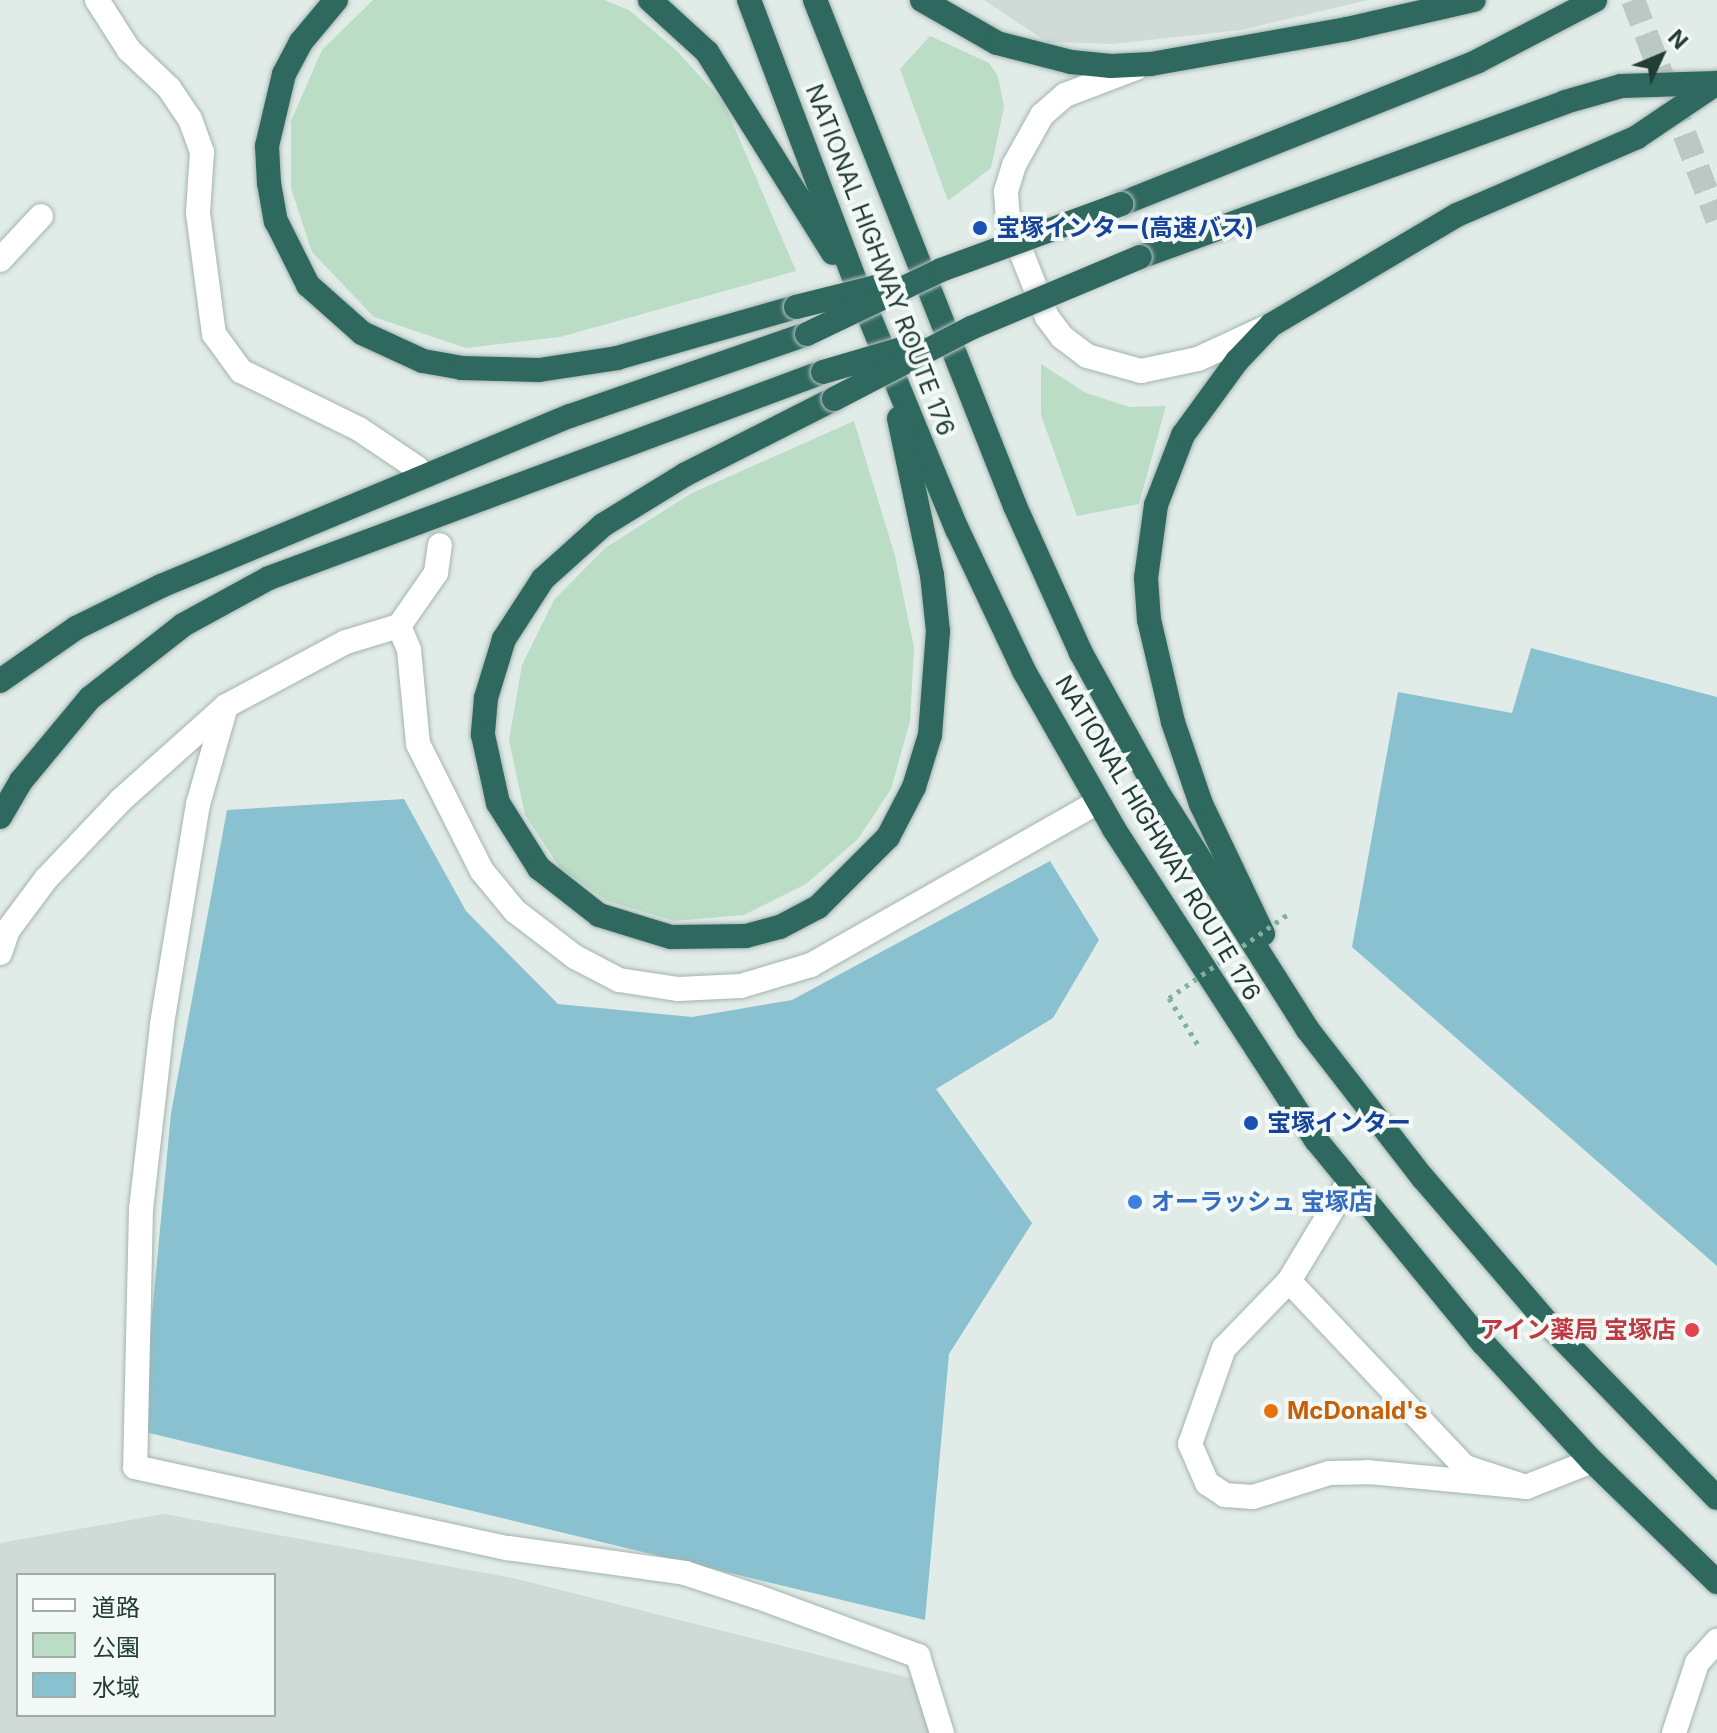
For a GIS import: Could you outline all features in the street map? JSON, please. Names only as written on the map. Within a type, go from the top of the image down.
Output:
[{"type":"highway","points":[[336,0],[301,42],[284,74],[267,146],[269,183],[281,232],[308,285],[362,333],[423,361],[461,368],[539,370],[617,358],[941,270]]},
{"type":"highway","points":[[650,0],[707,52],[862,299]]},
{"type":"highway","name":"NATIONAL HIGHWAY ROUTE 176","points":[[749,0],[862,299],[957,529],[1024,671],[1098,802],[1264,1065],[1350,1180],[1483,1343],[1592,1461],[1717,1582]]},
{"type":"highway","name":"NATIONAL HIGHWAY ROUTE 176","points":[[815,0],[1015,506],[1081,653],[1160,796],[1308,1030],[1423,1178],[1543,1318],[1717,1498]]},
{"type":"highway","points":[[922,0],[962,26],[1036,54],[1097,65],[1151,64],[1405,18],[1474,0]]},
{"type":"highway","points":[[0,681],[76,628],[161,586],[570,416],[807,334],[941,270],[1121,204],[1478,61],[1595,0]]},
{"type":"highway","points":[[1308,1030],[1201,804],[1158,663],[1146,578],[1156,505],[1183,435],[1228,373],[1271,325],[1457,215],[1637,137],[1717,83]]},
{"type":"highway","points":[[887,362],[932,575],[938,631],[930,735],[914,787],[888,837],[856,874],[818,907],[780,927],[746,936],[671,937],[599,915],[539,868],[498,803],[483,735],[486,698],[504,639],[543,579],[603,525],[686,474],[834,399],[971,328],[1140,257],[1565,102],[1621,86],[1717,83]]},
{"type":"highway","points":[[0,817],[21,781],[90,698],[207,611],[269,578],[823,372],[971,328]]},
{"type":"street","points":[[97,0],[129,50],[169,88],[190,119],[202,152],[198,213],[214,334],[241,371],[359,429],[417,468]]},
{"type":"street","points":[[1151,64],[1065,95],[1042,115],[1014,165],[1006,192],[1008,219],[1047,317],[1062,337],[1087,356],[1141,371],[1198,359],[1271,325]]},
{"type":"street","points":[[0,260],[41,216]]},
{"type":"street","points":[[0,953],[8,930],[46,879],[121,800],[226,706],[346,642],[399,626],[436,573],[440,545]]},
{"type":"street","points":[[399,626],[409,650],[418,744],[482,871],[515,911],[575,957],[619,980],[678,989],[741,986],[811,965],[1098,802]]},
{"type":"street","points":[[226,706],[198,804],[162,1025],[141,1208],[135,1467],[508,1548],[685,1573],[758,1597],[918,1656],[942,1733]]},
{"type":"street","points":[[1350,1180],[1289,1281],[1224,1348],[1190,1444],[1207,1483],[1225,1495],[1253,1497],[1329,1473],[1368,1472],[1526,1487],[1592,1461]]},
{"type":"street","points":[[1289,1281],[1465,1467],[1526,1487]]},
{"type":"street","points":[[1674,1733],[1697,1663],[1717,1641]]},
{"type":"path","points":[[1200,1048],[1169,998],[1288,914]]},
{"type":"shaded area","points":[[984,0],[1368,0],[1242,30],[1112,44],[1047,42]]},
{"type":"shaded area","points":[[164,1514],[513,1578],[914,1679],[932,1733],[0,1733],[0,1543]]},
{"type":"green space","points":[[373,0],[604,0],[629,10],[677,51],[724,103],[796,271],[560,337],[466,348],[374,317],[312,252],[291,188],[291,121],[322,50]]},
{"type":"green space","points":[[930,36],[989,63],[998,76],[1004,107],[991,168],[948,201],[900,69]]},
{"type":"green space","points":[[1041,364],[1086,393],[1130,407],[1166,406],[1139,504],[1077,516],[1041,415]]},
{"type":"green space","points":[[854,421],[895,556],[914,647],[910,721],[891,789],[858,839],[806,884],[744,915],[674,921],[607,901],[560,868],[525,815],[509,740],[522,665],[554,600],[605,548],[692,493]]},
{"type":"water","points":[[1531,648],[1717,697],[1717,1266],[1352,947],[1398,692],[1512,713]]},
{"type":"water","points":[[404,799],[466,911],[558,1004],[692,1017],[792,1000],[1050,861],[1099,940],[1053,1018],[936,1089],[1032,1223],[949,1354],[925,1620],[141,1431],[171,1113],[227,810]]},
{"type":"tunnel","points":[[1633,0],[1717,219]]},
{"type":"place","name":"宝塚インター(高速バス)","points":[[980,228]]},
{"type":"place","name":"宝塚インター","points":[[1251,1123]]},
{"type":"place","name":"オーラッシュ 宝塚店","points":[[1135,1202]]},
{"type":"place","name":"アイン薬局 宝塚店","points":[[1692,1330]]},
{"type":"place","name":"McDonald's","points":[[1271,1411]]}]
